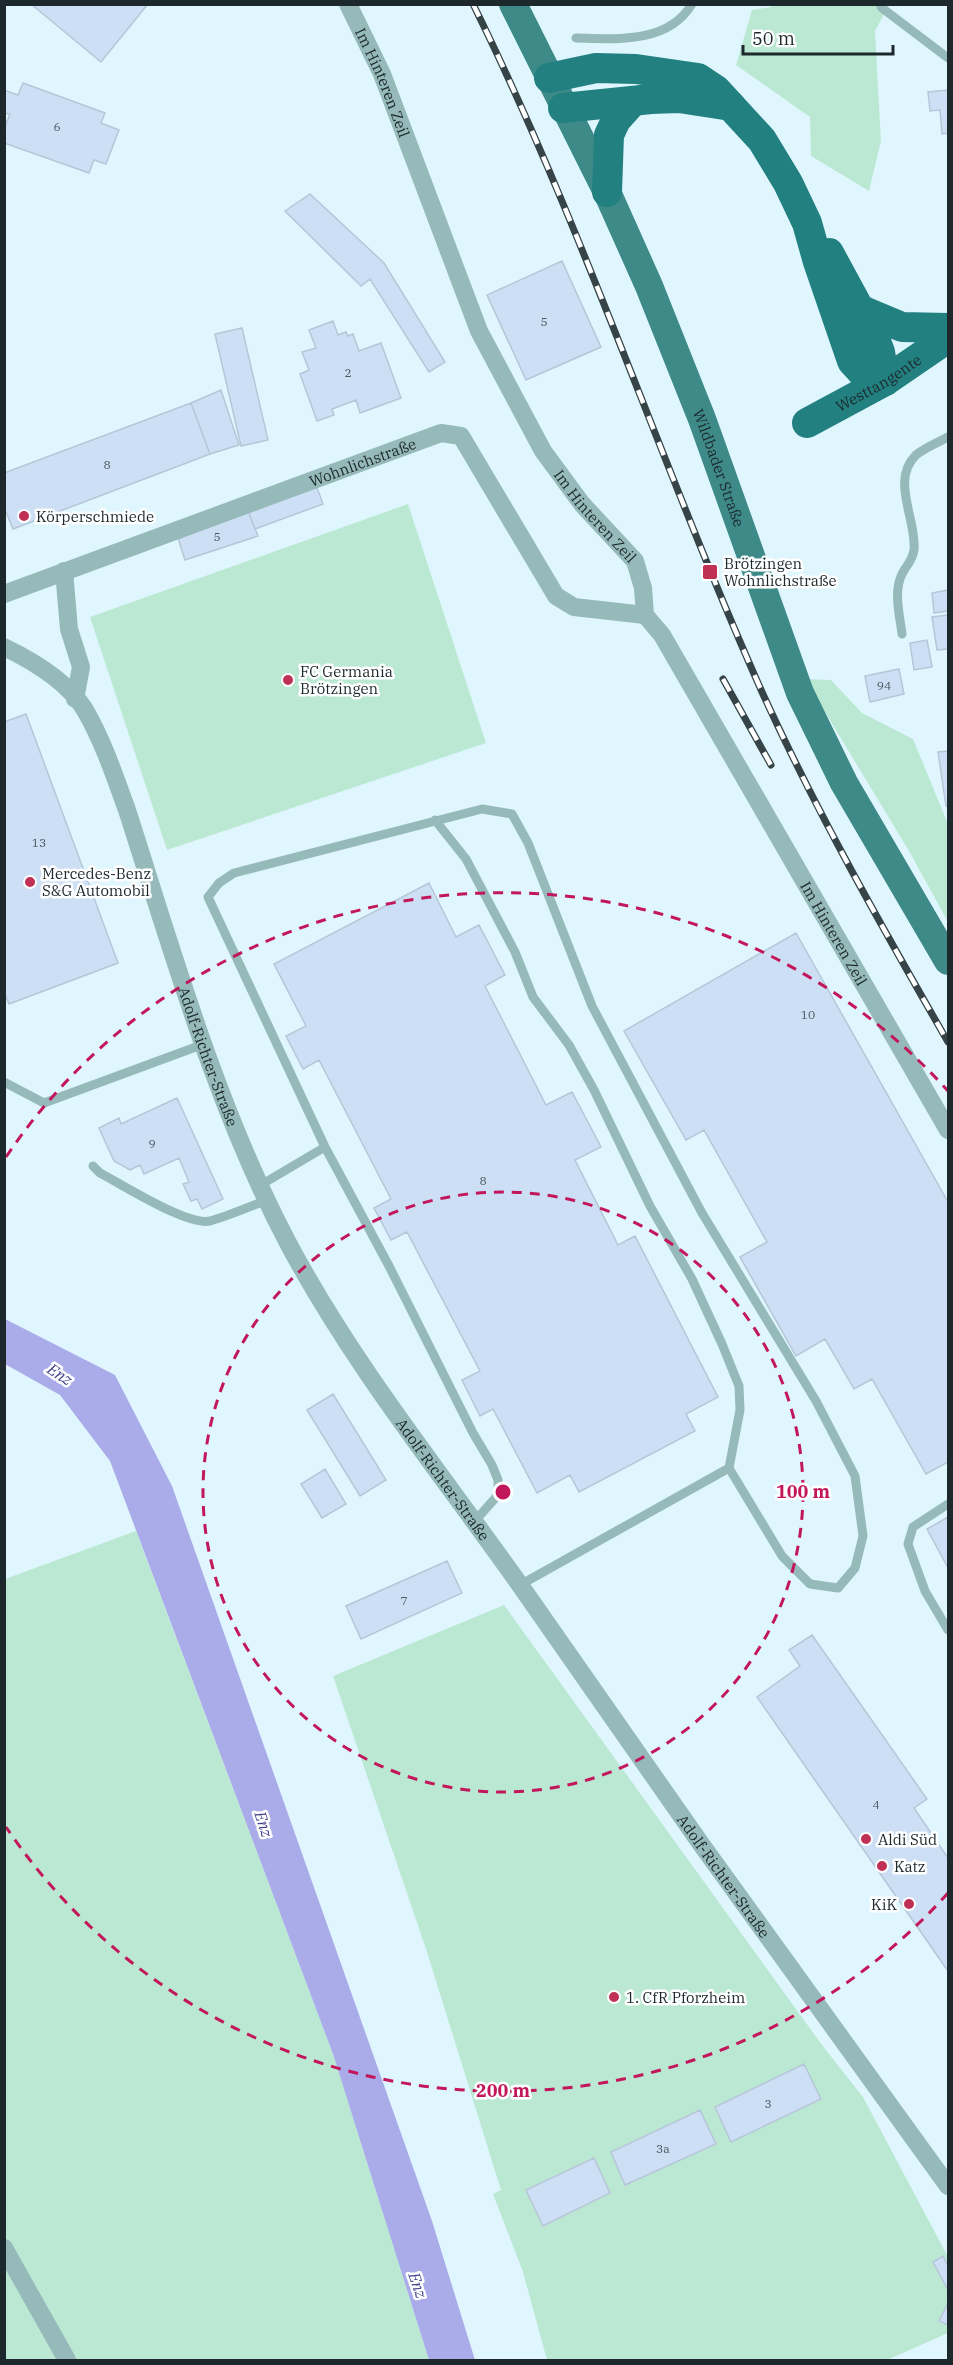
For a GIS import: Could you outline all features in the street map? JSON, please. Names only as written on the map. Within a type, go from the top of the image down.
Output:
[{"type":"highway","points":[[549,78],[596,68],[636,69],[698,78],[716,90],[767,148],[788,183],[807,223],[852,361],[863,373],[885,381],[880,352],[859,309],[832,256],[807,223]]},
{"type":"highway","points":[[563,108],[679,98],[731,106]]},
{"type":"highway","points":[[607,192],[609,135],[616,120],[633,101]]},
{"type":"highway","points":[[859,309],[902,327],[948,328]]},
{"type":"highway","name":"Westtangente","points":[[807,423],[885,381],[948,338]]},
{"type":"main road","name":"Wildbader Straße","points":[[513,4],[607,192],[649,286],[702,419],[800,693],[844,783],[948,961]]},
{"type":"street","name":"Im Hinteren Zeil","points":[[348,4],[382,74],[479,331],[543,451],[582,504],[635,561],[643,588],[645,615],[662,635],[948,1130]]},
{"type":"street","name":"Wohnlichstraße","points":[[4,594],[441,433],[461,436],[556,596],[574,607],[645,615]]},
{"type":"street","points":[[64,571],[69,629],[81,667],[75,699]]},
{"type":"street","name":"Adolf-Richter-Straße","points":[[4,647],[30,660],[54,678],[84,709],[114,773],[204,1044],[237,1134],[263,1193],[320,1300],[352,1352],[520,1585],[701,1844],[948,2186]]},
{"type":"street","points":[[4,2248],[67,2361]]},
{"type":"lane","points":[[576,38],[640,38],[672,24],[688,11],[692,4]]},
{"type":"lane","points":[[880,4],[901,23],[948,58]]},
{"type":"lane","points":[[902,634],[898,592],[902,574],[911,563],[914,548],[905,480],[908,467],[916,455],[948,437]]},
{"type":"lane","points":[[435,820],[466,859],[515,952],[532,997],[569,1046],[594,1090],[650,1206],[692,1279],[722,1344],[739,1386],[740,1410],[729,1468],[782,1556],[810,1584],[838,1588],[855,1568],[863,1536],[855,1476],[816,1401],[702,1213],[592,1006],[528,843],[512,814],[482,809],[435,820],[234,873],[219,883],[208,897],[325,1147],[389,1266],[473,1433],[492,1465],[498,1480],[498,1495],[474,1522]]},
{"type":"lane","points":[[4,1082],[44,1103],[204,1044]]},
{"type":"lane","points":[[93,1166],[100,1173],[155,1203],[196,1221],[208,1221],[263,1193],[325,1147]]},
{"type":"lane","points":[[520,1585],[729,1468]]},
{"type":"lane","points":[[948,1504],[912,1527],[908,1544],[925,1591],[948,1630]]},
{"type":"green space","points":[[773,4],[889,5],[875,31],[881,141],[869,191],[811,156],[810,117],[736,65],[752,10],[771,7]]},
{"type":"green space","name":"FC Germania Brötzingen","points":[[408,504],[486,743],[167,850],[90,617]]},
{"type":"green space","points":[[805,679],[831,680],[862,713],[913,739],[948,824],[948,922],[909,851]]},
{"type":"green space","points":[[136,1531],[333,2054],[429,2360],[5,2360],[5,1579]]},
{"type":"green space","name":"1. CfR Pforzheim","points":[[504,1605],[822,2045],[863,2097],[948,2257],[948,2333],[887,2360],[547,2360],[523,2272],[493,2194],[501,2190],[426,1949],[333,1676]]},
{"type":"water","name":"Enz","points":[[5,1319],[115,1375],[172,1486],[432,2221],[475,2360],[429,2360],[333,2054],[110,1461],[60,1395],[5,1364]]},
{"type":"building","points":[[31,4],[148,4],[101,62]]},
{"type":"building","points":[[23,83],[105,113],[101,123],[119,130],[106,164],[94,160],[89,173],[4,143],[4,129],[10,114],[4,113],[4,90],[18,95]]},
{"type":"building","points":[[948,90],[948,133],[942,134],[940,110],[930,111],[928,92]]},
{"type":"building","points":[[310,194],[384,263],[445,362],[429,372],[370,279],[361,286],[285,211]]},
{"type":"building","points":[[562,261],[601,347],[526,380],[487,295]]},
{"type":"building","points":[[333,321],[338,335],[346,332],[348,336],[353,334],[359,351],[381,343],[401,398],[360,413],[356,400],[332,409],[334,415],[317,421],[300,374],[309,370],[302,352],[316,348],[309,330]]},
{"type":"building","points":[[242,328],[268,440],[241,446],[215,334]]},
{"type":"building","points":[[221,390],[239,445],[210,454],[191,403]]},
{"type":"building","points":[[191,403],[210,454],[13,529],[4,507],[4,473]]},
{"type":"building","points":[[316,485],[323,504],[255,529],[248,511]]},
{"type":"building","points":[[248,511],[258,536],[185,560],[177,535]]},
{"type":"building","points":[[948,590],[948,611],[934,613],[932,593]]},
{"type":"building","points":[[948,615],[948,649],[937,650],[932,617]]},
{"type":"building","points":[[927,640],[932,667],[914,670],[910,643]]},
{"type":"building","points":[[899,669],[904,694],[870,702],[865,676]]},
{"type":"building","points":[[26,714],[118,963],[9,1004],[4,992],[4,722]]},
{"type":"building","points":[[948,751],[948,806],[946,806],[938,752]]},
{"type":"building","points":[[429,883],[456,937],[479,925],[505,975],[485,986],[546,1105],[572,1092],[601,1147],[575,1160],[618,1245],[635,1236],[718,1397],[686,1414],[695,1431],[579,1492],[570,1475],[537,1493],[493,1409],[480,1416],[462,1380],[480,1371],[407,1232],[391,1240],[374,1208],[391,1199],[319,1060],[303,1069],[286,1036],[306,1026],[274,964]]},
{"type":"building","points":[[796,933],[948,1202],[948,1462],[926,1474],[872,1379],[854,1389],[825,1339],[796,1356],[740,1257],[767,1242],[704,1130],[686,1140],[624,1031]]},
{"type":"building","points":[[177,1098],[223,1199],[202,1209],[197,1199],[191,1201],[183,1184],[189,1182],[179,1158],[144,1174],[140,1165],[130,1170],[114,1161],[99,1128],[119,1118],[121,1124]]},
{"type":"building","points":[[333,1394],[386,1480],[360,1496],[307,1410]]},
{"type":"building","points":[[325,1469],[346,1504],[322,1518],[301,1484]]},
{"type":"building","points":[[948,1517],[948,1568],[927,1529]]},
{"type":"building","points":[[447,1561],[462,1593],[361,1639],[346,1606]]},
{"type":"building","points":[[812,1635],[927,1799],[914,1808],[948,1858],[948,1971],[757,1697],[800,1666],[789,1650]]},
{"type":"building","points":[[804,2064],[821,2099],[731,2142],[715,2107]]},
{"type":"building","points":[[700,2110],[716,2144],[625,2185],[611,2152]]},
{"type":"building","points":[[594,2158],[610,2193],[543,2226],[526,2190]]},
{"type":"building","points":[[943,2256],[948,2266],[948,2290],[933,2262]]},
{"type":"building","points":[[948,2303],[948,2325],[939,2321]]},
{"type":"railway","points":[[473,4],[550,174],[762,692],[828,826],[948,1042]]},
{"type":"railway","points":[[723,679],[771,765]]},
{"type":"place","name":"Körperschmiede","points":[[24,516]]},
{"type":"place","name":"Brötzingen Wohnlichstraße","points":[[710,572]]},
{"type":"place","name":"FC Germania Brötzingen","points":[[288,680]]},
{"type":"place","name":"Mercedes-Benz S&G Automobil","points":[[30,882]]},
{"type":"place","name":"Aldi Süd","points":[[866,1839]]},
{"type":"place","name":"Katz","points":[[882,1866]]},
{"type":"place","name":"KiK","points":[[909,1904]]},
{"type":"place","name":"1. CfR Pforzheim","points":[[614,1997]]}]
